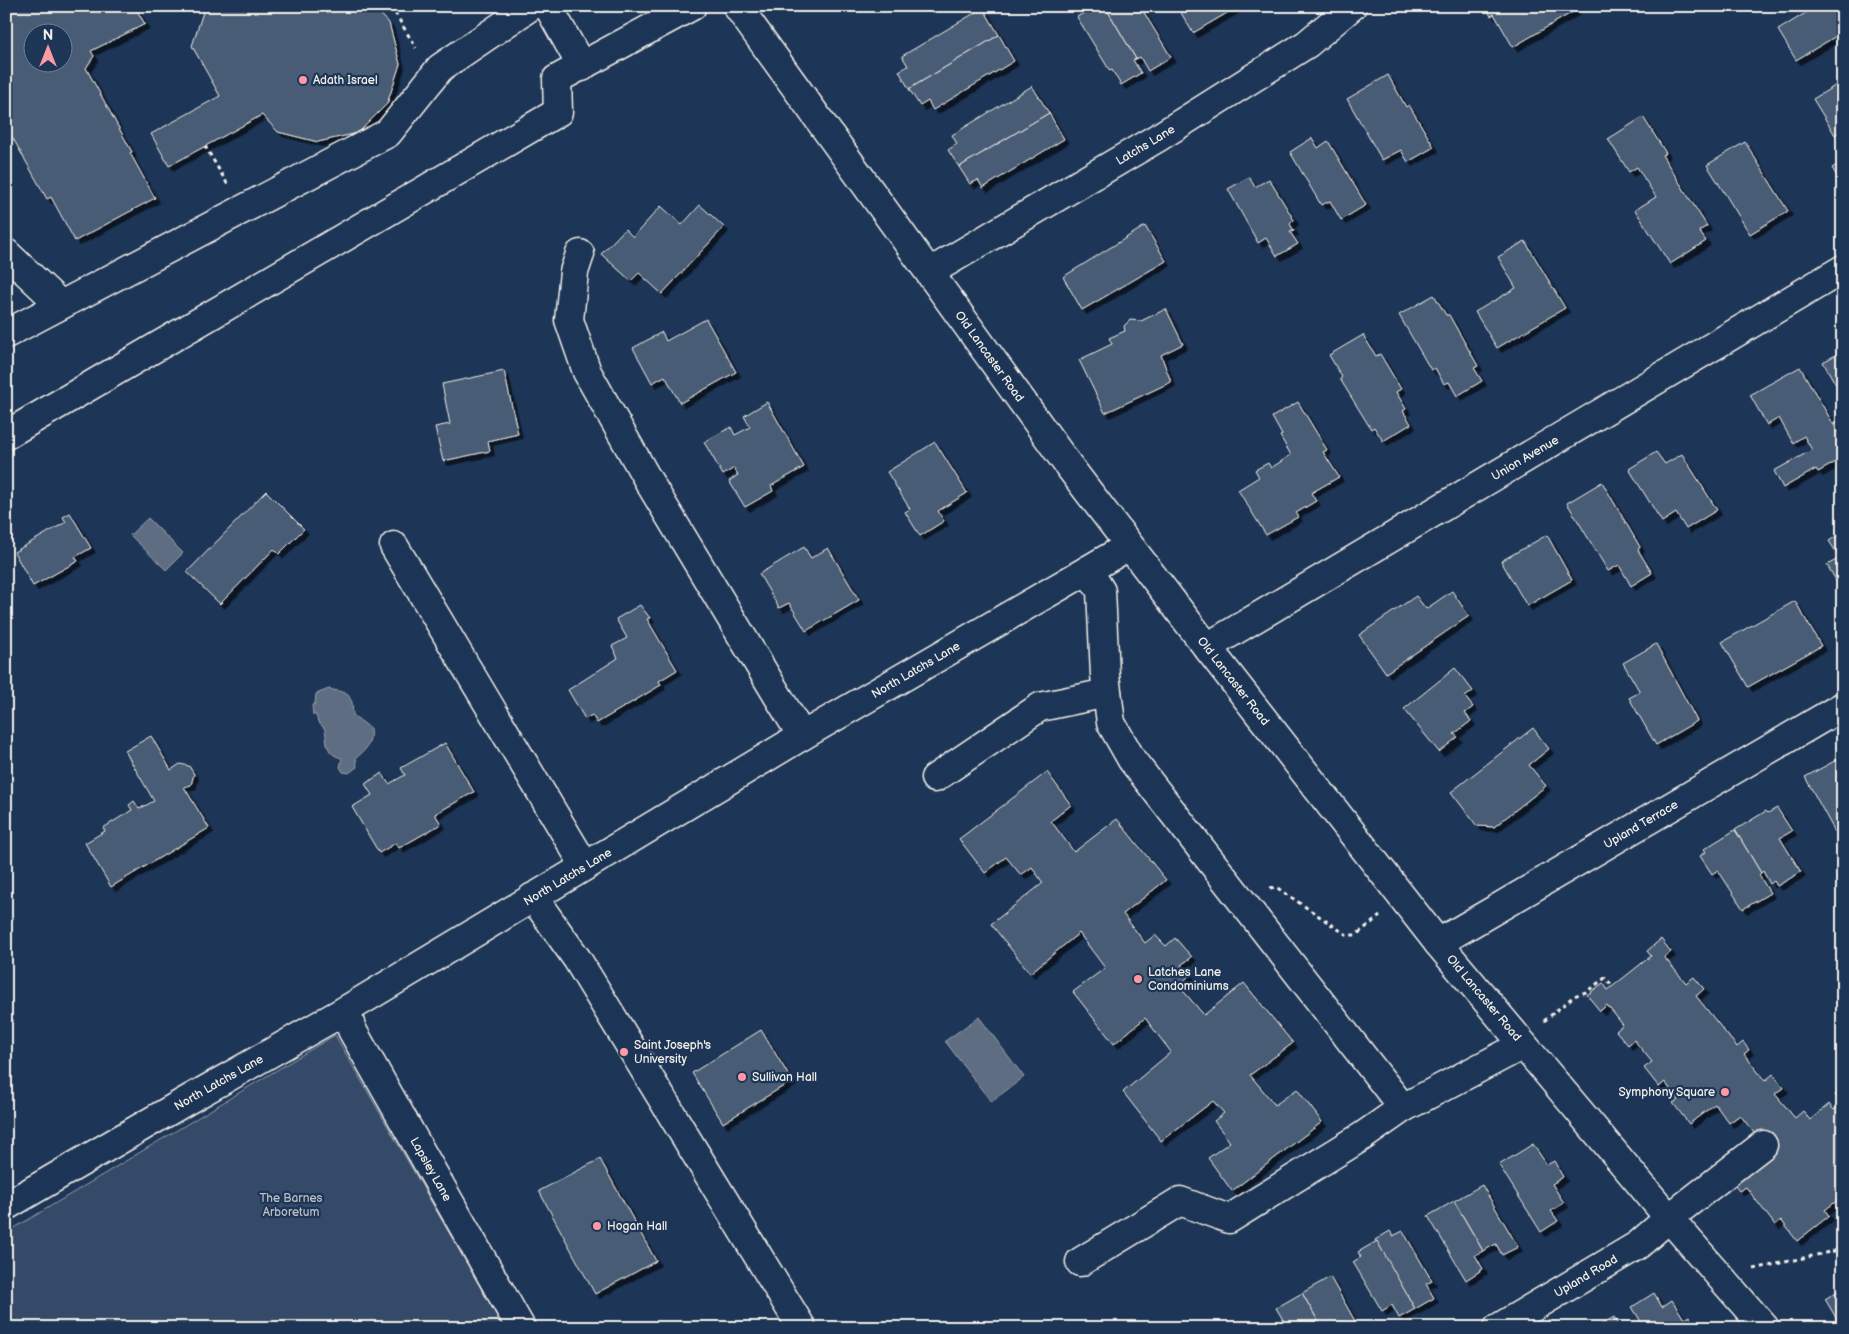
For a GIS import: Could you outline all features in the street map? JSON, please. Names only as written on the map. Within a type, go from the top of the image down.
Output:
[{"type":"street","points":[[6,334],[388,133],[440,68],[530,6]]},
{"type":"street","points":[[548,6],[582,67]]},
{"type":"street","points":[[6,436],[558,112],[557,79],[692,6]]},
{"type":"street","name":"Old Lancaster Road","points":[[737,6],[1068,466],[1207,647],[1438,943],[1669,1218],[1765,1328]]},
{"type":"street","name":"Latchs Lane","points":[[930,272],[1159,137],[1299,49],[1352,6]]},
{"type":"street","points":[[6,253],[61,305]]},
{"type":"street","points":[[580,254],[574,272],[569,320],[587,372],[649,482],[802,736]]},
{"type":"street","name":"Union Avenue","points":[[1207,647],[1843,269]]},
{"type":"street","points":[[394,546],[585,866]]},
{"type":"street","name":"North Latchs Lane","points":[[6,1206],[346,1010],[802,736],[1129,546]]},
{"type":"street","points":[[1088,570],[1101,591],[1107,693],[1111,723],[1132,760],[1403,1108]]},
{"type":"street","points":[[935,778],[1040,707],[1107,693]]},
{"type":"street","name":"Upland Terrace","points":[[1438,943],[1843,706]]},
{"type":"street","points":[[533,898],[577,959],[802,1328]]},
{"type":"street","name":"Lapsley Lane","points":[[346,1010],[352,1030],[521,1328]]},
{"type":"street","points":[[1080,1262],[1180,1200],[1229,1219],[1363,1136],[1403,1108],[1523,1045]]},
{"type":"street","name":"Upland Road","points":[[1498,1328],[1638,1245],[1669,1218],[1763,1145]]},
{"type":"path","points":[[391,6],[416,49]]},
{"type":"path","points":[[205,146],[231,190]]},
{"type":"path","points":[[1242,901],[1263,888],[1276,887],[1347,935],[1356,935],[1380,916]]},
{"type":"path","points":[[1544,1020],[1574,996],[1586,992],[1605,978],[1613,986]]},
{"type":"path","points":[[1754,1269],[1843,1248]]},
{"type":"green space","name":"The Barnes Arboretum","points":[[335,1035],[504,1328],[6,1328],[6,1233]]},
{"type":"shaded area","points":[[148,518],[183,553],[166,570],[130,535]]},
{"type":"shaded area","points":[[329,689],[347,693],[352,702],[353,715],[370,728],[368,745],[356,758],[357,767],[349,773],[343,772],[340,767],[342,758],[333,754],[328,748],[325,729],[318,722],[316,715],[313,715],[312,705],[315,704],[316,694]]},
{"type":"shaded area","points":[[979,1017],[1024,1077],[991,1102],[945,1041]]},
{"type":"building","points":[[6,6],[141,6],[136,9],[145,24],[91,51],[94,56],[86,68],[155,198],[75,241],[51,197],[47,199],[6,126]]},
{"type":"building","name":"Adath Israel","points":[[207,6],[373,6],[389,23],[400,64],[387,104],[358,133],[318,142],[278,132],[262,115],[169,166],[151,134],[220,96],[192,46],[204,9]]},
{"type":"building","points":[[1095,6],[1105,6],[1136,59],[1133,60],[1141,73],[1121,85],[1112,70],[1110,71],[1077,17]]},
{"type":"building","points":[[1105,6],[1140,6],[1171,57],[1148,71],[1140,57],[1136,59]]},
{"type":"building","points":[[1177,6],[1239,6],[1193,33]]},
{"type":"building","points":[[1485,6],[1574,6],[1576,10],[1513,47],[1494,14],[1491,16]]},
{"type":"building","points":[[1817,6],[1843,6],[1843,32],[1796,60],[1778,30]]},
{"type":"building","points":[[983,8],[999,35],[909,89],[899,71],[908,66],[902,56]]},
{"type":"building","points":[[999,35],[1014,61],[933,110],[928,101],[920,106],[909,89]]},
{"type":"building","points":[[1388,75],[1406,107],[1409,105],[1434,147],[1408,162],[1401,150],[1382,160],[1347,99]]},
{"type":"building","points":[[1843,81],[1843,130],[1835,135],[1813,99]]},
{"type":"building","points":[[1032,86],[1049,113],[959,167],[948,150],[957,144],[952,135]]},
{"type":"building","points":[[1049,113],[1064,139],[983,188],[978,180],[970,184],[959,167]]},
{"type":"building","points":[[1643,117],[1666,153],[1662,155],[1707,226],[1699,231],[1706,241],[1670,264],[1635,210],[1656,197],[1637,167],[1629,172],[1608,139]]},
{"type":"building","points":[[1312,138],[1318,148],[1328,141],[1366,205],[1341,220],[1330,201],[1321,205],[1290,152]]},
{"type":"building","points":[[1745,142],[1788,211],[1750,234],[1707,165]]},
{"type":"building","points":[[1843,162],[1843,186],[1832,168]]},
{"type":"building","points":[[1249,177],[1255,187],[1269,179],[1294,220],[1290,224],[1294,231],[1290,232],[1298,244],[1277,256],[1266,238],[1258,243],[1228,189]]},
{"type":"building","points":[[700,205],[724,227],[662,294],[639,273],[631,281],[601,254],[625,229],[633,237],[661,206],[682,225]]},
{"type":"building","points":[[1145,226],[1166,261],[1082,310],[1063,277]]},
{"type":"building","points":[[1525,241],[1565,308],[1497,348],[1475,312],[1516,288],[1498,257]]},
{"type":"building","points":[[1434,295],[1446,315],[1449,315],[1478,366],[1474,368],[1482,381],[1457,396],[1449,382],[1444,384],[1435,368],[1431,370],[1399,315]]},
{"type":"building","points":[[1166,309],[1183,344],[1161,355],[1171,382],[1105,413],[1079,360],[1112,344],[1109,338],[1125,331],[1124,326],[1130,320],[1141,321]]},
{"type":"building","points":[[706,319],[736,372],[680,403],[665,376],[652,383],[633,348],[662,332],[666,341]]},
{"type":"building","points":[[1363,335],[1376,356],[1380,354],[1401,389],[1396,392],[1406,409],[1403,411],[1411,424],[1383,441],[1374,427],[1371,429],[1340,379],[1342,377],[1329,355]]},
{"type":"building","points":[[1843,351],[1843,397],[1823,362]]},
{"type":"building","points":[[1800,367],[1842,439],[1837,441],[1843,451],[1843,458],[1818,472],[1816,469],[1783,488],[1774,471],[1812,450],[1804,436],[1793,443],[1779,418],[1767,425],[1750,395]]},
{"type":"building","points":[[504,371],[518,434],[488,441],[490,451],[443,461],[435,427],[450,424],[442,384]]},
{"type":"building","points":[[767,402],[804,467],[771,486],[773,491],[745,507],[729,481],[738,475],[734,468],[723,475],[704,442],[731,427],[735,435],[750,427],[744,416]]},
{"type":"building","points":[[1298,402],[1327,450],[1323,452],[1339,477],[1311,493],[1316,501],[1296,513],[1298,517],[1266,535],[1238,490],[1259,477],[1255,470],[1268,463],[1271,468],[1291,455],[1272,417]]},
{"type":"building","points":[[935,442],[967,493],[938,511],[944,521],[920,536],[905,512],[910,509],[887,472]]},
{"type":"building","points":[[1656,452],[1665,464],[1682,454],[1717,510],[1686,529],[1676,513],[1662,522],[1629,469]]},
{"type":"building","points":[[1602,482],[1640,547],[1638,550],[1652,573],[1631,586],[1619,565],[1608,571],[1567,503]]},
{"type":"building","points":[[266,491],[304,529],[279,554],[274,549],[220,604],[187,572]]},
{"type":"building","points":[[70,513],[91,548],[75,557],[78,561],[33,586],[14,552],[66,522],[63,517]]},
{"type":"building","points":[[1843,532],[1843,592],[1827,565],[1840,558],[1829,541]]},
{"type":"building","points":[[1547,535],[1572,580],[1527,606],[1501,561]]},
{"type":"building","points":[[804,547],[811,558],[828,548],[859,600],[806,631],[789,603],[779,608],[759,574]]},
{"type":"building","points":[[1452,591],[1469,616],[1386,673],[1359,635],[1416,596],[1426,609]]},
{"type":"building","points":[[1795,601],[1821,646],[1748,687],[1722,642]]},
{"type":"building","points":[[640,605],[650,618],[647,619],[677,670],[659,681],[661,685],[597,723],[592,715],[585,719],[568,690],[618,658],[612,646],[627,638],[616,619]]},
{"type":"building","points":[[1656,644],[1697,721],[1656,745],[1629,698],[1640,692],[1623,663]]},
{"type":"building","points":[[1455,668],[1473,691],[1465,697],[1473,707],[1465,713],[1471,721],[1454,734],[1458,737],[1439,752],[1404,709]]},
{"type":"building","points":[[1533,728],[1549,749],[1529,765],[1546,786],[1494,827],[1477,826],[1451,792]]},
{"type":"building","points":[[151,736],[171,770],[180,764],[189,766],[194,774],[191,785],[184,787],[209,828],[111,887],[85,843],[105,831],[103,828],[132,810],[129,805],[134,801],[139,809],[154,801],[125,751]]},
{"type":"building","points":[[445,743],[474,792],[435,814],[441,824],[399,848],[396,843],[379,853],[352,807],[372,795],[365,784],[382,773],[389,784],[405,775],[401,768]]},
{"type":"building","points":[[1842,757],[1843,838],[1838,830],[1835,832],[1805,777]]},
{"type":"building","name":"Latches Lane Condominiums","points":[[1047,772],[1071,805],[1051,821],[1074,852],[1117,819],[1166,880],[1123,914],[1145,943],[1155,935],[1166,946],[1175,938],[1192,957],[1181,965],[1190,975],[1179,986],[1204,1015],[1244,983],[1293,1043],[1250,1075],[1275,1105],[1297,1089],[1322,1122],[1232,1191],[1208,1158],[1230,1142],[1214,1121],[1224,1113],[1213,1101],[1161,1141],[1123,1092],[1171,1052],[1145,1018],[1114,1044],[1073,992],[1105,968],[1079,933],[1030,973],[991,924],[1043,883],[1032,867],[1021,875],[1006,857],[985,873],[959,839]]},
{"type":"building","points":[[1777,808],[1792,831],[1780,838],[1801,872],[1777,886],[1774,881],[1770,884],[1763,871],[1761,873],[1735,830],[1766,811],[1768,813]]},
{"type":"building","points":[[1735,830],[1761,873],[1759,875],[1770,893],[1743,909],[1718,870],[1712,874],[1700,856],[1706,852],[1704,849]]},
{"type":"building","name":"Symphony Square","points":[[1661,939],[1671,952],[1664,957],[1686,983],[1694,977],[1704,989],[1696,996],[1737,1047],[1743,1042],[1749,1050],[1744,1054],[1765,1081],[1773,1074],[1784,1088],[1775,1094],[1795,1118],[1803,1111],[1810,1120],[1829,1104],[1834,1110],[1842,1104],[1835,1095],[1843,1089],[1843,1196],[1825,1210],[1829,1216],[1797,1241],[1781,1220],[1775,1225],[1746,1187],[1739,1191],[1731,1181],[1769,1152],[1740,1115],[1729,1123],[1715,1104],[1689,1124],[1673,1103],[1678,1100],[1665,1082],[1659,1087],[1644,1068],[1652,1062],[1634,1040],[1628,1045],[1616,1031],[1623,1025],[1607,1005],[1600,1011],[1587,995],[1603,983],[1608,990],[1651,956],[1647,951]]},
{"type":"building","name":"Sullivan Hall","points":[[761,1030],[792,1081],[723,1123],[692,1073]]},
{"type":"building","points":[[1533,1144],[1547,1165],[1554,1161],[1563,1177],[1552,1184],[1564,1203],[1551,1211],[1558,1221],[1541,1232],[1499,1165]]},
{"type":"building","name":"Hogan Hall","points":[[600,1159],[656,1261],[595,1294],[539,1191]]},
{"type":"building","points":[[1482,1185],[1518,1247],[1502,1255],[1496,1244],[1483,1251],[1454,1201]]},
{"type":"building","points":[[1454,1201],[1483,1251],[1475,1255],[1483,1269],[1466,1280],[1428,1216]]},
{"type":"building","points":[[1390,1231],[1393,1236],[1403,1231],[1432,1281],[1426,1284],[1434,1298],[1415,1309],[1375,1240]]},
{"type":"building","points":[[1377,1241],[1415,1309],[1399,1318],[1392,1305],[1382,1311],[1353,1262],[1361,1257],[1358,1252]]},
{"type":"building","points":[[1330,1277],[1359,1328],[1322,1328],[1302,1293]]},
{"type":"building","points":[[1843,1288],[1843,1328],[1842,1328],[1825,1299]]},
{"type":"building","points":[[1302,1293],[1322,1328],[1288,1328],[1276,1308]]},
{"type":"building","points":[[1654,1293],[1662,1307],[1672,1300],[1684,1319],[1689,1316],[1696,1328],[1645,1328],[1632,1307]]},
{"type":"building","points":[[1614,1317],[1621,1328],[1597,1328],[1597,1327]]},
{"type":"place","name":"Adath Israel","points":[[303,80]]},
{"type":"place","name":"Latches Lane Condominiums","points":[[1138,979]]},
{"type":"place","name":"Saint Joseph's University","points":[[624,1052]]},
{"type":"place","name":"Sullivan Hall","points":[[742,1077]]},
{"type":"place","name":"Symphony Square","points":[[1725,1092]]},
{"type":"place","name":"Hogan Hall","points":[[597,1226]]}]
